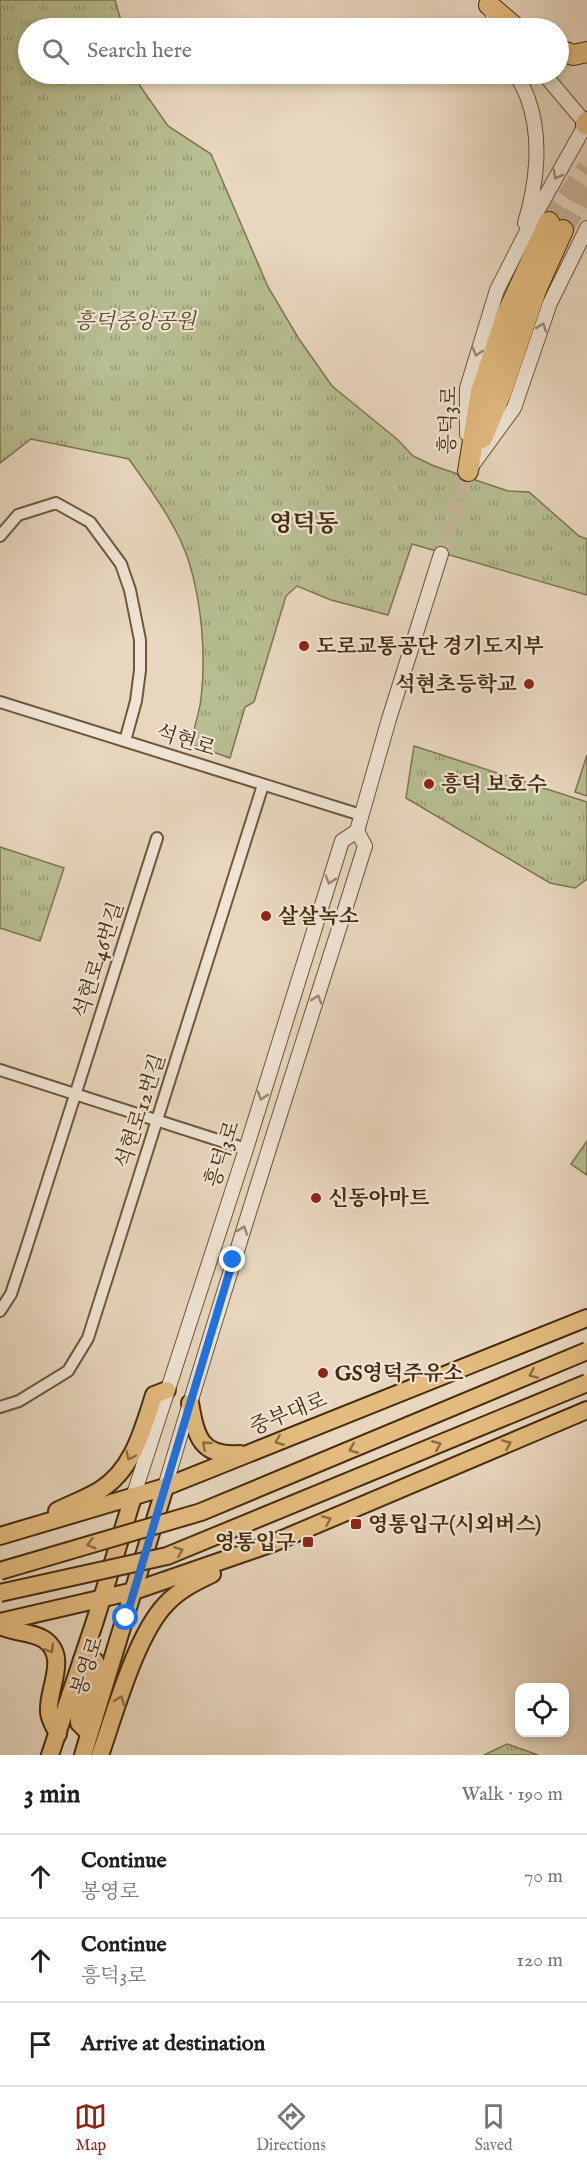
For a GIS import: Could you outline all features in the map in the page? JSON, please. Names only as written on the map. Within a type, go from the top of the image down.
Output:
[{"type":"highway","points":[[486,3],[504,18]]},
{"type":"highway","points":[[569,54],[587,52]]},
{"type":"highway","points":[[468,471],[501,393],[556,226]]},
{"type":"main road","name":"중부대로","points":[[4,1535],[165,1487],[587,1318]]},
{"type":"main road","points":[[0,1571],[201,1512],[587,1351]]},
{"type":"main road","points":[[0,1593],[167,1556],[587,1383]]},
{"type":"main road","points":[[4,1535],[101,1490],[125,1468],[140,1438],[154,1395],[167,1390]]},
{"type":"main road","points":[[190,1403],[194,1430],[209,1450],[225,1455],[250,1453]]},
{"type":"main road","points":[[100,1755],[141,1642],[165,1605],[188,1586],[273,1543],[587,1410]]},
{"type":"main road","name":"봉영로","points":[[83,1755],[165,1487]]},
{"type":"main road","name":"봉영로","points":[[51,1755],[133,1497]]},
{"type":"main road","points":[[0,1624],[134,1591],[273,1543]]},
{"type":"main road","points":[[0,1624],[8,1630],[43,1638],[52,1646],[57,1663],[49,1713],[58,1734]]},
{"type":"main road","points":[[82,1660],[90,1659],[97,1665],[79,1717],[79,1723],[89,1733]]},
{"type":"street","points":[[486,3],[493,18]]},
{"type":"street","points":[[486,3],[499,18]]},
{"type":"street","points":[[510,263],[526,220],[534,188],[537,141],[528,99],[521,84]]},
{"type":"street","points":[[552,84],[586,124]]},
{"type":"street","name":"흥덕3로","points":[[468,471],[467,388],[497,290],[586,124]]},
{"type":"street","name":"흥덕3로","points":[[468,471],[514,408],[550,303],[587,228]]},
{"type":"street","points":[[575,252],[587,239]]},
{"type":"street","points":[[0,536],[18,515],[56,503],[90,522],[121,564],[130,590],[140,640],[140,670],[136,701],[125,741]]},
{"type":"street","name":"흥덕3로","points":[[133,1497],[246,1149],[342,841],[357,831],[389,718],[441,554]]},
{"type":"street","name":"석현로","points":[[0,702],[361,816]]},
{"type":"street","name":"석현로12번길","points":[[0,1407],[19,1401],[68,1371],[88,1338],[263,785]]},
{"type":"street","name":"흥덕3로","points":[[165,1487],[365,846],[357,831]]},
{"type":"street","name":"석현로46번길","points":[[0,1311],[11,1294],[158,838]]},
{"type":"street","points":[[0,1070],[246,1149]]},
{"type":"green space","name":"흥덕중앙공원","points":[[0,0],[115,0],[120,18],[18,18],[18,84],[140,84],[168,126],[211,154],[268,287],[299,339],[332,386],[398,440],[413,456],[434,466],[508,491],[529,492],[579,536],[587,539],[587,595],[412,544],[388,615],[331,600],[297,586],[286,596],[254,702],[245,707],[230,758],[190,744],[199,710],[202,682],[203,647],[197,595],[189,562],[178,534],[129,459],[31,439],[0,463]]},
{"type":"green space","points":[[414,746],[587,802],[587,879],[575,888],[550,883],[406,798]]},
{"type":"green space","points":[[587,755],[587,796],[575,792]]},
{"type":"green space","points":[[0,847],[64,868],[40,941],[0,928]]},
{"type":"green space","points":[[587,1141],[587,1175],[571,1164]]},
{"type":"green space","points":[[507,1744],[538,1755],[484,1755]]},
{"type":"tunnel","points":[[549,222],[587,168]]},
{"type":"tunnel","points":[[563,230],[587,188]]},
{"type":"tunnel","points":[[441,554],[468,471]]},
{"type":"place","name":"도로교통공단 경기도지부","points":[[304,646]]},
{"type":"place","name":"석현초등학교","points":[[529,684]]},
{"type":"place","name":"흥덕 보호수","points":[[429,784]]},
{"type":"place","name":"살살녹소","points":[[266,916]]},
{"type":"place","name":"신동아마트","points":[[316,1198]]},
{"type":"place","name":"GS영덕주유소","points":[[323,1373]]},
{"type":"place","name":"영통입구(시외버스)","points":[[356,1524]]},
{"type":"place","name":"영통입구","points":[[308,1542]]},
{"type":"district","name":"영덕동","points":[[304,523]]},
{"type":"route","points":[[126,1618],[233,1260]]}]
